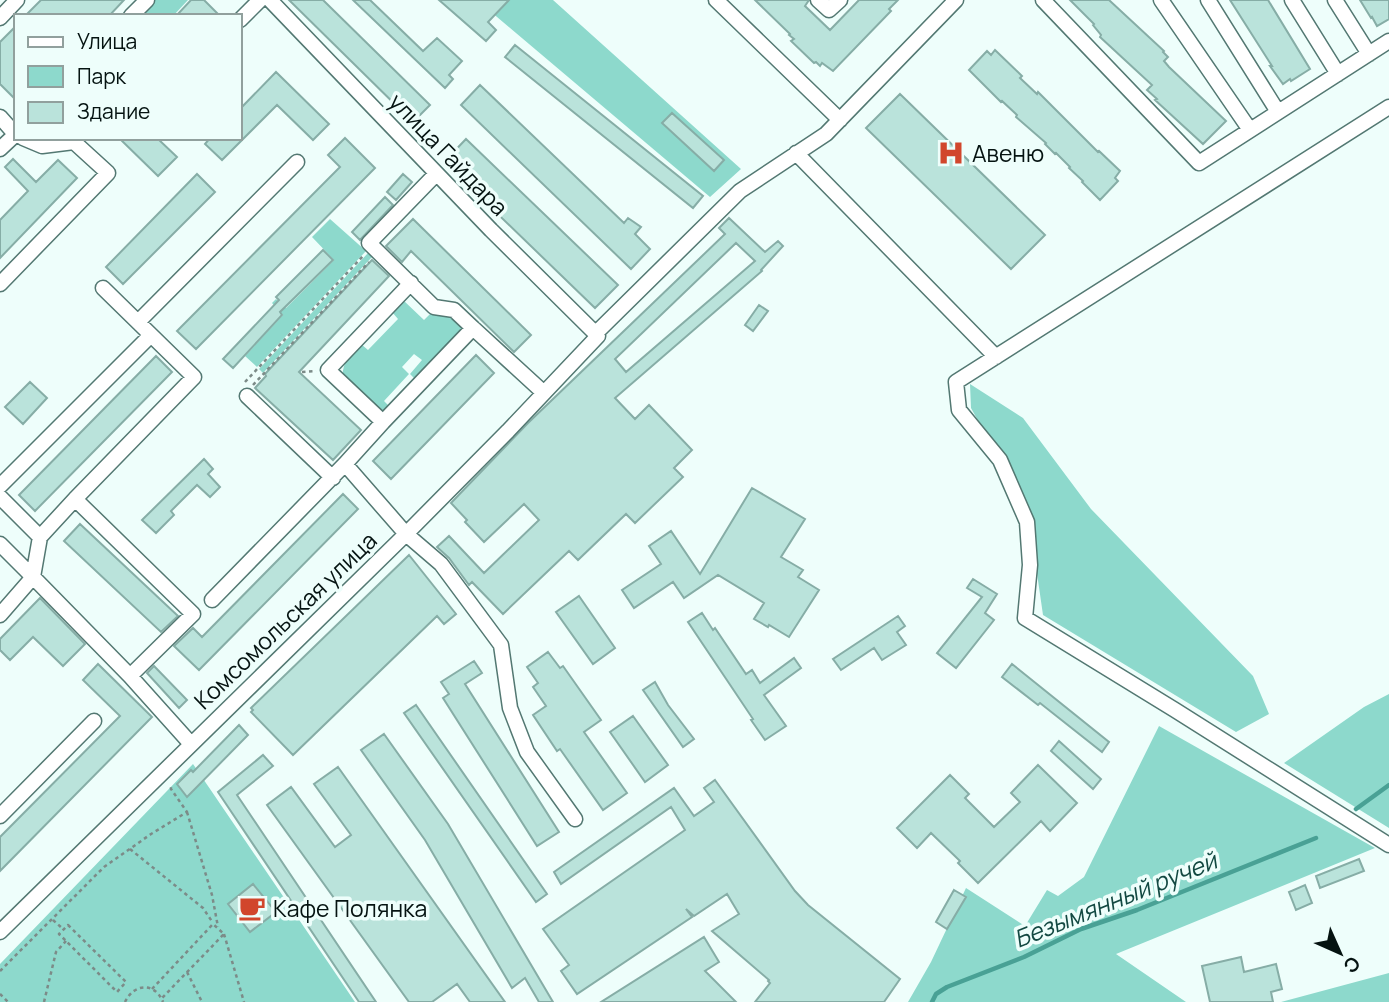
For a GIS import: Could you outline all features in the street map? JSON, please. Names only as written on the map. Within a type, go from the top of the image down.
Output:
[{"type":"street","points":[[0,18],[17,0]]},
{"type":"street","points":[[133,14],[147,0]]},
{"type":"street","points":[[242,18],[260,0]]},
{"type":"street","name":"улица Гайдара","points":[[270,0],[436,174],[596,335]]},
{"type":"street","points":[[716,0],[840,120]]},
{"type":"street","points":[[818,0],[829,10],[840,0]]},
{"type":"street","name":"Комсомольская улица","points":[[0,932],[406,534],[544,393],[596,335],[740,191],[826,134],[956,0]]},
{"type":"street","points":[[1043,0],[1199,163],[1389,41]]},
{"type":"street","points":[[1161,0],[1250,130]]},
{"type":"street","points":[[1208,0],[1278,112]]},
{"type":"street","points":[[1292,0],[1338,74]]},
{"type":"street","points":[[1335,0],[1369,54]]},
{"type":"street","points":[[1389,107],[956,382],[959,410],[1000,460],[1027,522],[1030,565],[1026,618],[1389,845]]},
{"type":"street","points":[[0,117],[14,133]]},
{"type":"street","points":[[0,149],[14,138]]},
{"type":"street","points":[[0,284],[108,173],[74,142],[42,146],[27,140]]},
{"type":"street","points":[[796,153],[996,357]]},
{"type":"street","points":[[138,322],[297,162]]},
{"type":"street","points":[[436,174],[369,243],[435,307],[454,310],[544,393]]},
{"type":"street","points":[[383,422],[328,370],[411,283]]},
{"type":"street","points":[[0,615],[33,577],[40,537],[194,377],[103,288]]},
{"type":"street","points":[[212,600],[333,478],[473,328]]},
{"type":"street","points":[[0,486],[151,335]]},
{"type":"street","points":[[246,390],[333,478]]},
{"type":"street","points":[[345,464],[406,534],[441,564],[501,645],[510,708],[527,752],[575,819]]},
{"type":"street","points":[[0,497],[40,537]]},
{"type":"street","points":[[75,499],[193,614],[130,676]]},
{"type":"street","points":[[0,544],[130,676],[191,744]]},
{"type":"street","points":[[0,816],[94,721]]},
{"type":"path","points":[[246,390],[375,249]]},
{"type":"path","points":[[246,390],[375,249]]},
{"type":"path","points":[[175,761],[171,789],[187,812],[212,895],[219,929]]},
{"type":"path","points":[[0,971],[104,867],[187,812]]},
{"type":"path","points":[[130,849],[203,908],[213,924],[224,934],[244,1002]]},
{"type":"path","points":[[52,919],[63,929]]},
{"type":"path","points":[[152,989],[213,924]]},
{"type":"path","points":[[68,925],[126,982],[117,992],[59,934],[63,929],[68,925]]},
{"type":"path","points":[[125,1002],[130,993],[144,987],[158,992],[163,1000],[224,934]]},
{"type":"path","points":[[44,1002],[56,952],[66,942]]},
{"type":"path","points":[[187,972],[202,1002]]},
{"type":"path","points":[[0,995],[8,1002]]},
{"type":"green space","points":[[155,0],[188,0],[175,14],[142,14]]},
{"type":"green space","points":[[477,0],[553,0],[741,169],[710,197]]},
{"type":"green space","points":[[330,219],[366,251],[257,367],[245,356],[283,315],[272,303],[276,299],[286,308],[334,260],[312,237]]},
{"type":"green space","points":[[368,253],[372,257],[263,373],[259,369]]},
{"type":"green space","points":[[403,300],[424,320],[431,313],[450,316],[463,329],[416,380],[410,374],[422,360],[414,354],[402,367],[409,374],[384,401],[391,408],[382,415],[343,381],[343,369],[361,344],[368,350],[398,319],[392,312]]},
{"type":"green space","points":[[970,384],[1023,418],[1091,509],[1253,676],[1269,714],[1236,732],[1043,615],[1028,511],[971,408]]},
{"type":"green space","points":[[1389,694],[1389,828],[1284,763],[1364,707]]},
{"type":"green space","points":[[1159,726],[1375,848],[1116,954],[1186,1002],[908,1002],[931,962],[966,888],[1025,926],[1047,890],[1058,896],[1084,877]]},
{"type":"green space","points":[[193,764],[355,1002],[0,1002],[0,964]]},
{"type":"green space","points":[[1389,973],[1389,1002],[1281,1002]]},
{"type":"building","points":[[41,0],[124,0],[111,14],[27,14]]},
{"type":"building","points":[[191,0],[204,0],[218,14],[178,14]]},
{"type":"building","points":[[289,0],[323,0],[430,105],[413,122]]},
{"type":"building","points":[[353,0],[370,0],[423,51],[437,38],[462,61],[449,75],[453,79],[445,88]]},
{"type":"building","points":[[439,0],[509,0],[488,22],[496,30],[486,41]]},
{"type":"building","points":[[755,0],[809,0],[805,6],[830,30],[859,0],[898,0],[889,9],[891,11],[833,71],[822,63],[820,66],[814,63],[791,41],[794,39],[790,34]]},
{"type":"building","points":[[1070,0],[1109,0],[1164,51],[1168,57],[1164,61],[1169,67],[1226,121],[1203,144],[1155,100],[1157,99],[1147,90],[1152,85],[1100,37],[1094,24]]},
{"type":"building","points":[[1230,0],[1268,0],[1310,69],[1283,84]]},
{"type":"building","points":[[1360,0],[1389,0],[1389,19],[1377,26]]},
{"type":"building","points":[[14,28],[14,98],[0,84],[0,42]]},
{"type":"building","points":[[515,45],[703,196],[693,208],[505,57]]},
{"type":"building","points":[[995,50],[1022,76],[1020,78],[1120,171],[1115,178],[1118,181],[1100,200],[1046,143],[969,70],[987,51],[991,55]]},
{"type":"building","points":[[276,72],[329,124],[313,140],[277,105],[242,140],[242,107]]},
{"type":"building","points":[[480,85],[624,223],[628,218],[641,227],[635,234],[650,249],[631,269],[461,105]]},
{"type":"building","points":[[900,94],[1045,235],[1011,269],[866,128]]},
{"type":"building","points":[[672,113],[724,160],[714,171],[662,123]]},
{"type":"building","points":[[345,138],[375,168],[196,349],[177,331],[340,167],[328,155]]},
{"type":"building","points":[[466,139],[618,285],[595,308],[444,162]]},
{"type":"building","points":[[121,140],[159,140],[177,157],[158,176]]},
{"type":"building","points":[[208,140],[242,140],[222,160],[205,144]]},
{"type":"building","points":[[13,159],[36,182],[58,160],[77,178],[0,258],[0,220],[28,191],[5,167]]},
{"type":"building","points":[[197,174],[215,192],[123,284],[106,267]]},
{"type":"building","points":[[403,174],[412,182],[396,200],[387,192]]},
{"type":"building","points":[[385,197],[393,205],[360,240],[352,232]]},
{"type":"building","points":[[729,218],[765,252],[778,241],[783,246],[762,271],[615,398],[635,419],[649,405],[692,450],[674,468],[683,477],[635,523],[626,514],[578,560],[569,551],[503,614],[472,582],[469,585],[437,547],[449,536],[484,573],[539,520],[524,504],[484,542],[451,503],[528,423],[725,234],[719,228]],"holes":[[[736,243],[755,261],[626,372],[615,359]]]},
{"type":"building","points":[[413,219],[531,335],[514,352],[411,251],[402,262],[386,246]]},
{"type":"building","points":[[323,250],[333,260],[280,312],[282,315],[233,368],[223,359],[279,300],[276,297]]},
{"type":"building","points":[[372,260],[389,276],[299,372],[361,430],[333,460],[255,388]]},
{"type":"building","points":[[759,305],[768,311],[753,331],[745,325]]},
{"type":"building","points":[[476,355],[494,373],[391,479],[373,461]]},
{"type":"building","points":[[156,356],[172,372],[35,511],[19,495]]},
{"type":"building","points":[[30,382],[47,398],[23,424],[5,407]]},
{"type":"building","points":[[204,459],[213,469],[208,474],[220,487],[210,497],[197,485],[171,511],[174,515],[156,533],[142,520]]},
{"type":"building","points":[[752,488],[805,519],[781,557],[803,570],[798,577],[819,590],[789,637],[754,619],[764,603],[718,575],[684,598],[673,582],[634,608],[622,590],[661,564],[649,546],[671,531],[700,574]]},
{"type":"building","points":[[343,494],[358,509],[199,670],[174,646],[193,628],[202,637]]},
{"type":"building","points":[[80,524],[178,616],[161,632],[64,541]]},
{"type":"building","points":[[409,555],[456,614],[444,624],[437,616],[293,755],[251,712],[251,708]]},
{"type":"building","points":[[973,579],[997,594],[985,613],[994,620],[956,668],[937,653],[982,597],[967,588]]},
{"type":"building","points":[[579,596],[615,648],[593,664],[556,612]]},
{"type":"building","points":[[40,598],[85,644],[63,666],[33,637],[10,660],[0,650],[0,639]]},
{"type":"building","points":[[702,613],[746,674],[752,670],[760,683],[794,658],[801,668],[764,695],[786,726],[765,740],[688,622]]},
{"type":"building","points":[[898,616],[905,626],[897,632],[906,645],[882,660],[874,648],[841,670],[833,659]]},
{"type":"building","points":[[548,652],[560,668],[563,666],[601,720],[584,732],[627,793],[603,810],[533,715],[546,706],[533,687],[538,683],[527,667]]},
{"type":"building","points":[[474,661],[482,673],[465,684],[559,832],[537,846],[443,698],[449,694],[441,682]]},
{"type":"building","points":[[98,664],[152,717],[0,871],[0,837],[120,716],[83,680]]},
{"type":"building","points":[[1012,664],[1109,742],[1102,752],[1002,677]]},
{"type":"building","points":[[154,666],[187,700],[179,708],[147,673]]},
{"type":"building","points":[[655,682],[668,705],[694,739],[683,747],[643,690]]},
{"type":"building","points":[[416,705],[547,894],[536,902],[404,713]]},
{"type":"building","points":[[633,716],[668,765],[645,782],[610,732]]},
{"type":"building","points":[[239,725],[248,735],[187,797],[177,784],[191,770],[193,772]]},
{"type":"building","points":[[384,734],[448,824],[553,1002],[539,1002],[525,978],[512,988],[425,840],[361,750]]},
{"type":"building","points":[[1059,741],[1101,779],[1093,789],[1051,751]]},
{"type":"building","points":[[263,755],[273,766],[237,795],[376,1002],[359,1002],[218,792]]},
{"type":"building","points":[[1038,765],[1077,803],[1050,831],[1041,821],[978,883],[931,833],[917,848],[897,828],[950,775],[969,794],[965,798],[994,827],[1020,802],[1011,793]]},
{"type":"building","points":[[338,767],[505,1002],[470,1002],[457,984],[432,1002],[409,1002],[267,805],[291,787],[335,847],[351,835],[314,784]]},
{"type":"building","points":[[715,780],[808,905],[900,979],[884,1002],[755,1002],[770,983],[769,980],[712,931],[739,914],[727,894],[694,916],[686,909],[692,917],[577,994],[561,971],[569,965],[543,929],[685,830],[671,807],[561,884],[554,872],[674,788],[694,816],[714,802],[704,788]]},
{"type":"building","points":[[1359,859],[1364,871],[1320,888],[1316,876]]},
{"type":"building","name":"Кафе Полянка","points":[[253,884],[276,912],[250,932],[228,904]]},
{"type":"building","points":[[1305,885],[1312,903],[1296,910],[1289,892]]},
{"type":"building","points":[[954,890],[966,897],[947,929],[936,922]]},
{"type":"building","points":[[704,937],[719,962],[705,971],[736,1002],[601,1002]]},
{"type":"building","points":[[1241,957],[1244,972],[1276,964],[1282,989],[1271,992],[1273,1002],[1210,1002],[1202,966]]},
{"type":"waterway","name":"Безымянный ручей","points":[[1356,809],[1389,785]]},
{"type":"waterway","name":"Безымянный ручей","points":[[932,1002],[936,994],[947,987],[1024,957],[1081,929],[1137,910],[1316,838]]},
{"type":"place","name":"Авеню","points":[[951,153]]},
{"type":"place","name":"Кафе Полянка","points":[[252,908]]}]
